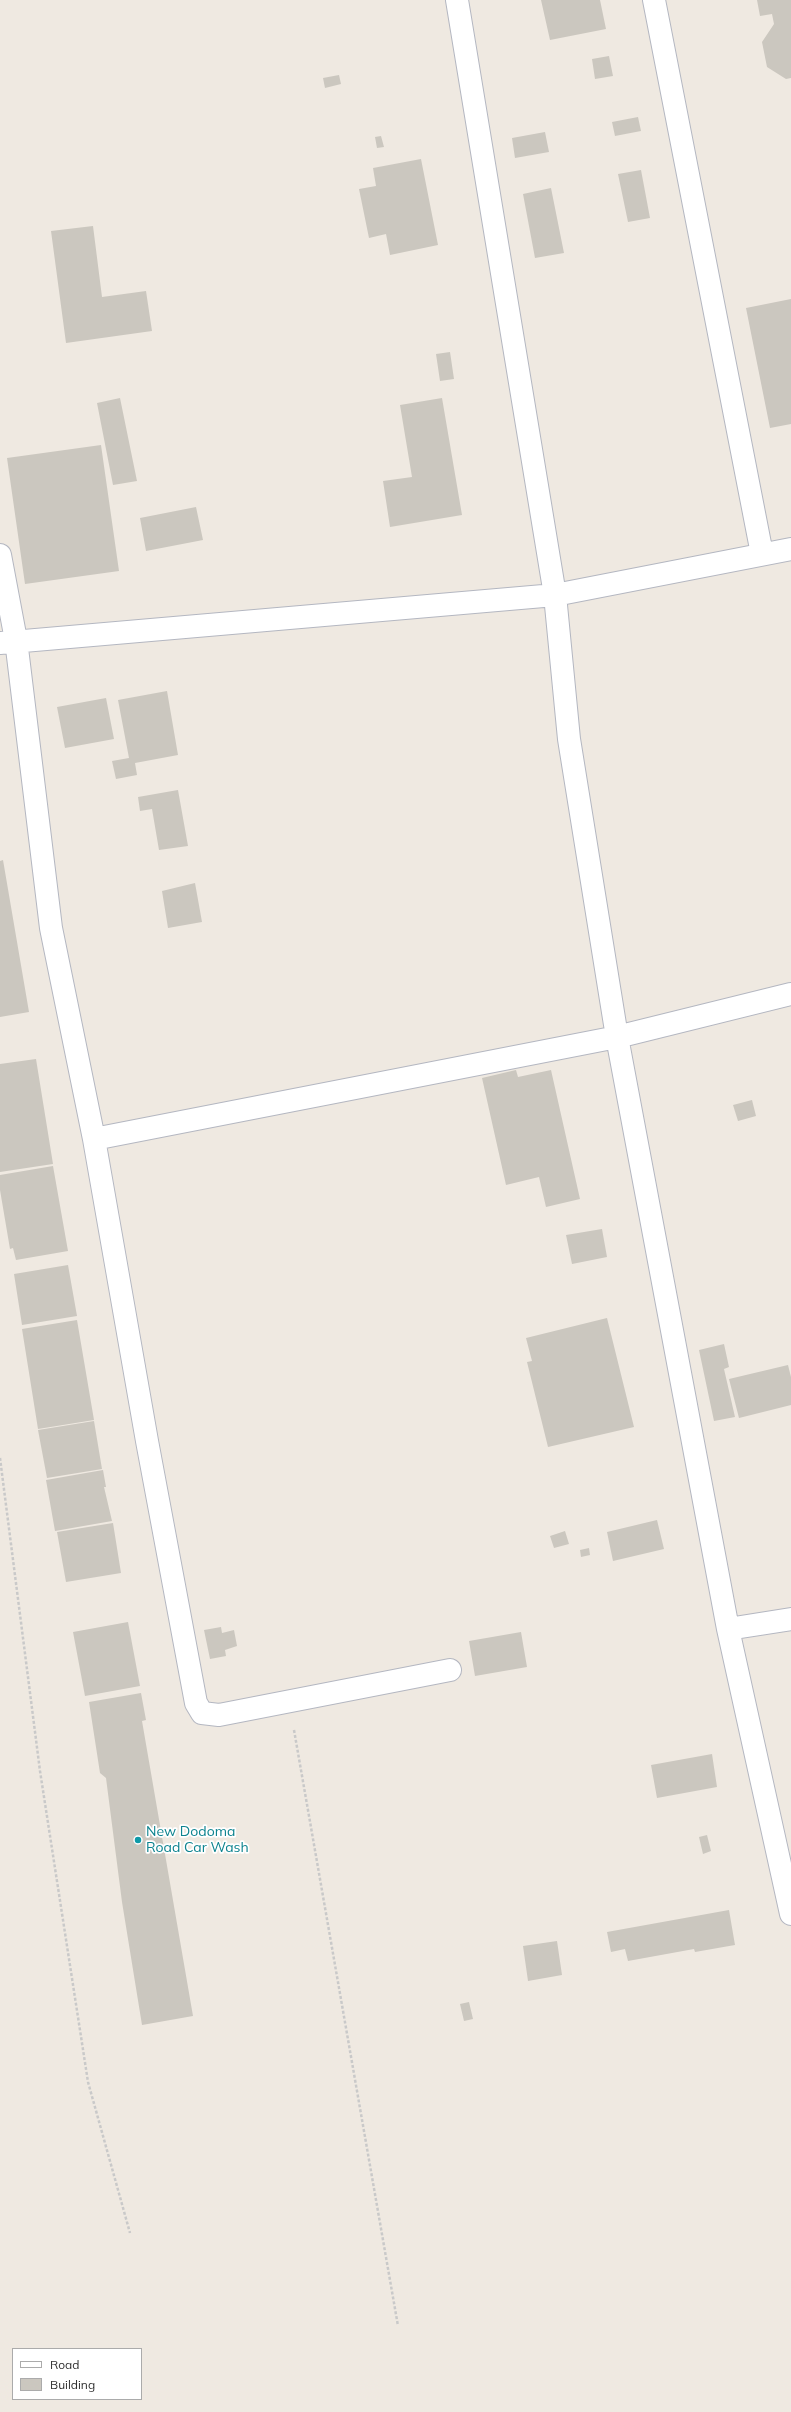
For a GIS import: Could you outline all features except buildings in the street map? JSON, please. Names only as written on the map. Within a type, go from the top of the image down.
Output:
[{"type":"street","points":[[457,0],[555,595],[569,739],[617,1037],[728,1629],[791,1914]]},
{"type":"street","points":[[654,0],[762,554]]},
{"type":"street","points":[[8,642],[555,595],[791,549]]},
{"type":"street","points":[[0,555],[8,642],[51,928],[94,1140],[147,1441],[196,1703],[202,1714],[219,1716],[450,1670]]},
{"type":"street","points":[[94,1140],[617,1037],[791,994]]},
{"type":"street","points":[[728,1629],[791,1619]]},
{"type":"path","points":[[0,1458],[40,1771],[88,2082],[130,2233]]},
{"type":"path","points":[[289,1702],[398,2326]]},
{"type":"place","name":"New Dodoma Road Car Wash","points":[[138,1840]]}]
